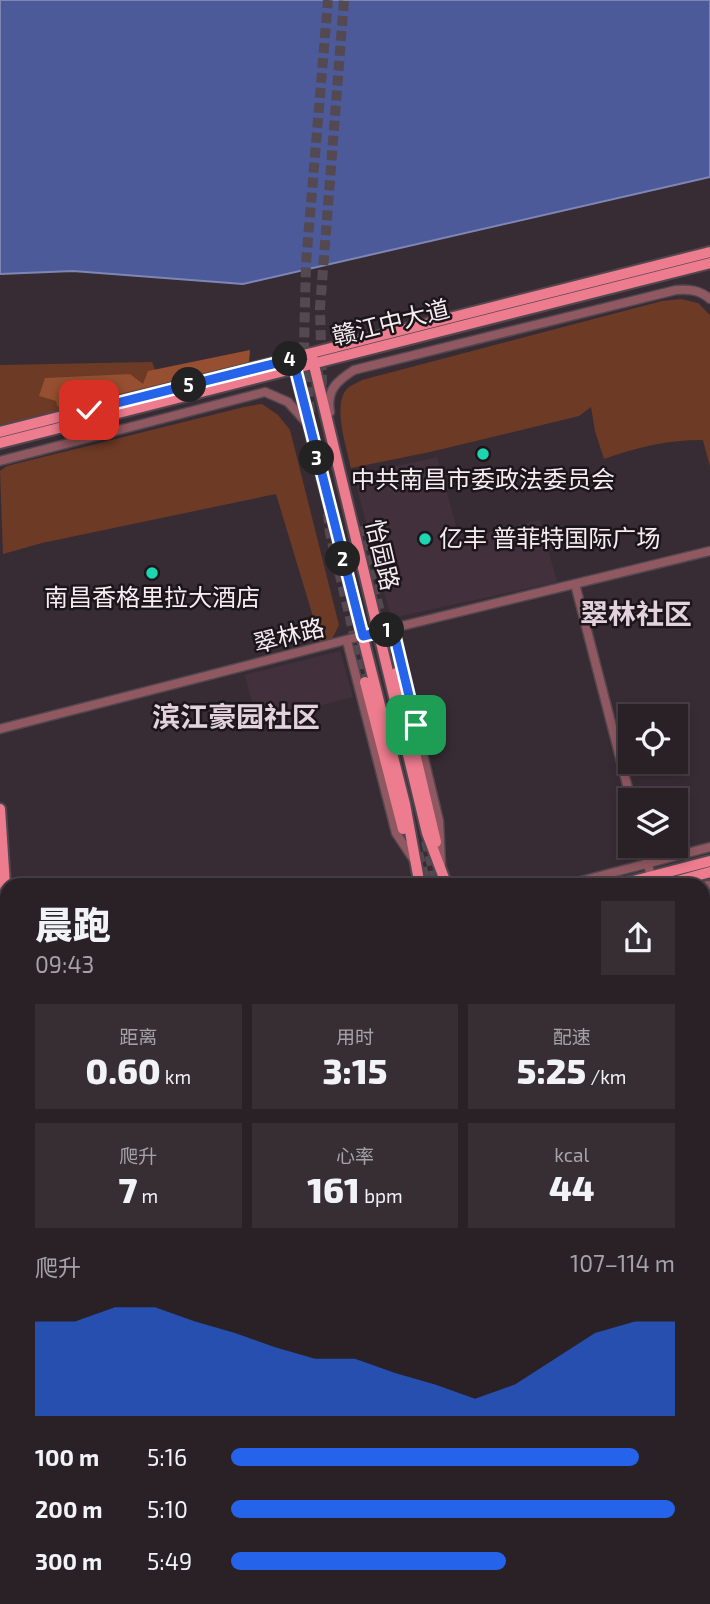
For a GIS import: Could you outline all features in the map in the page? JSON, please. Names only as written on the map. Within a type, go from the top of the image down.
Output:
[{"type":"main road","name":"赣江中大道","points":[[0,443],[313,359],[709,259]]},
{"type":"main road","name":"怡园路","points":[[313,359],[427,834],[445,878]]},
{"type":"main road","name":"赣江中大道","points":[[0,432],[294,364]]},
{"type":"main road","name":"怡园路","points":[[294,364],[405,804],[418,878]]},
{"type":"main road","points":[[396,673],[441,866],[449,878]]},
{"type":"main road","points":[[365,682],[396,806],[414,860],[413,878]]},
{"type":"main road","points":[[0,809],[5,878]]},
{"type":"main road","points":[[644,878],[710,861]]},
{"type":"main road","points":[[688,878],[710,872]]},
{"type":"street","points":[[339,459],[329,396],[339,379],[354,370],[676,290],[688,289],[710,299]]},
{"type":"street","points":[[0,461],[265,393],[288,401],[309,426]]},
{"type":"street","name":"翠林路","points":[[0,729],[377,632],[710,551]]},
{"type":"street","points":[[575,584],[628,788]]},
{"type":"street","points":[[393,629],[439,821],[441,866]]},
{"type":"street","points":[[347,640],[396,833],[414,860]]},
{"type":"street","points":[[592,878],[710,847]]},
{"type":"street","points":[[646,858],[651,876]]},
{"type":"shaded area","points":[[681,299],[698,303],[710,315],[710,467],[703,440],[653,445],[604,459],[591,407],[579,416],[351,468],[341,416],[343,396],[350,386],[362,380],[662,301]]},
{"type":"shaded area","points":[[250,350],[249,363],[61,408],[56,401],[39,396],[45,378],[130,374],[143,384],[148,371]]},
{"type":"shaded area","points":[[152,362],[161,385],[0,426],[0,365]]},
{"type":"shaded area","points":[[262,404],[278,415],[290,430],[339,625],[332,639],[321,643],[276,494],[42,543],[3,554],[0,471],[7,466]]},
{"type":"shaded area","points":[[437,457],[460,540],[540,520],[557,582],[391,618],[354,476]]},
{"type":"shaded area","points":[[340,651],[353,697],[257,721],[245,675]]},
{"type":"water","points":[[0,0],[710,0],[710,177],[243,284],[73,271],[0,274]]},
{"type":"tunnel","points":[[310,412],[304,346],[306,263],[328,0]]},
{"type":"tunnel","points":[[322,385],[320,308],[344,0]]},
{"type":"tunnel","points":[[328,513],[330,533],[365,682]]},
{"type":"tunnel","points":[[358,527],[396,673]]},
{"type":"tunnel","points":[[426,841],[435,878]]},
{"type":"tunnel","points":[[418,853],[425,878]]},
{"type":"place","name":"中共南昌市委政法委员会","points":[[483,454]]},
{"type":"place","name":"亿丰 普菲特国际广场","points":[[425,539]]},
{"type":"place","name":"南昌香格里拉大酒店","points":[[152,573]]},
{"type":"district","name":"翠林社区","points":[[636,614]]},
{"type":"district","name":"滨江豪园社区","points":[[236,717]]},
{"type":"route","points":[[89,410],[293,359],[363,636],[393,629],[416,725]]}]
